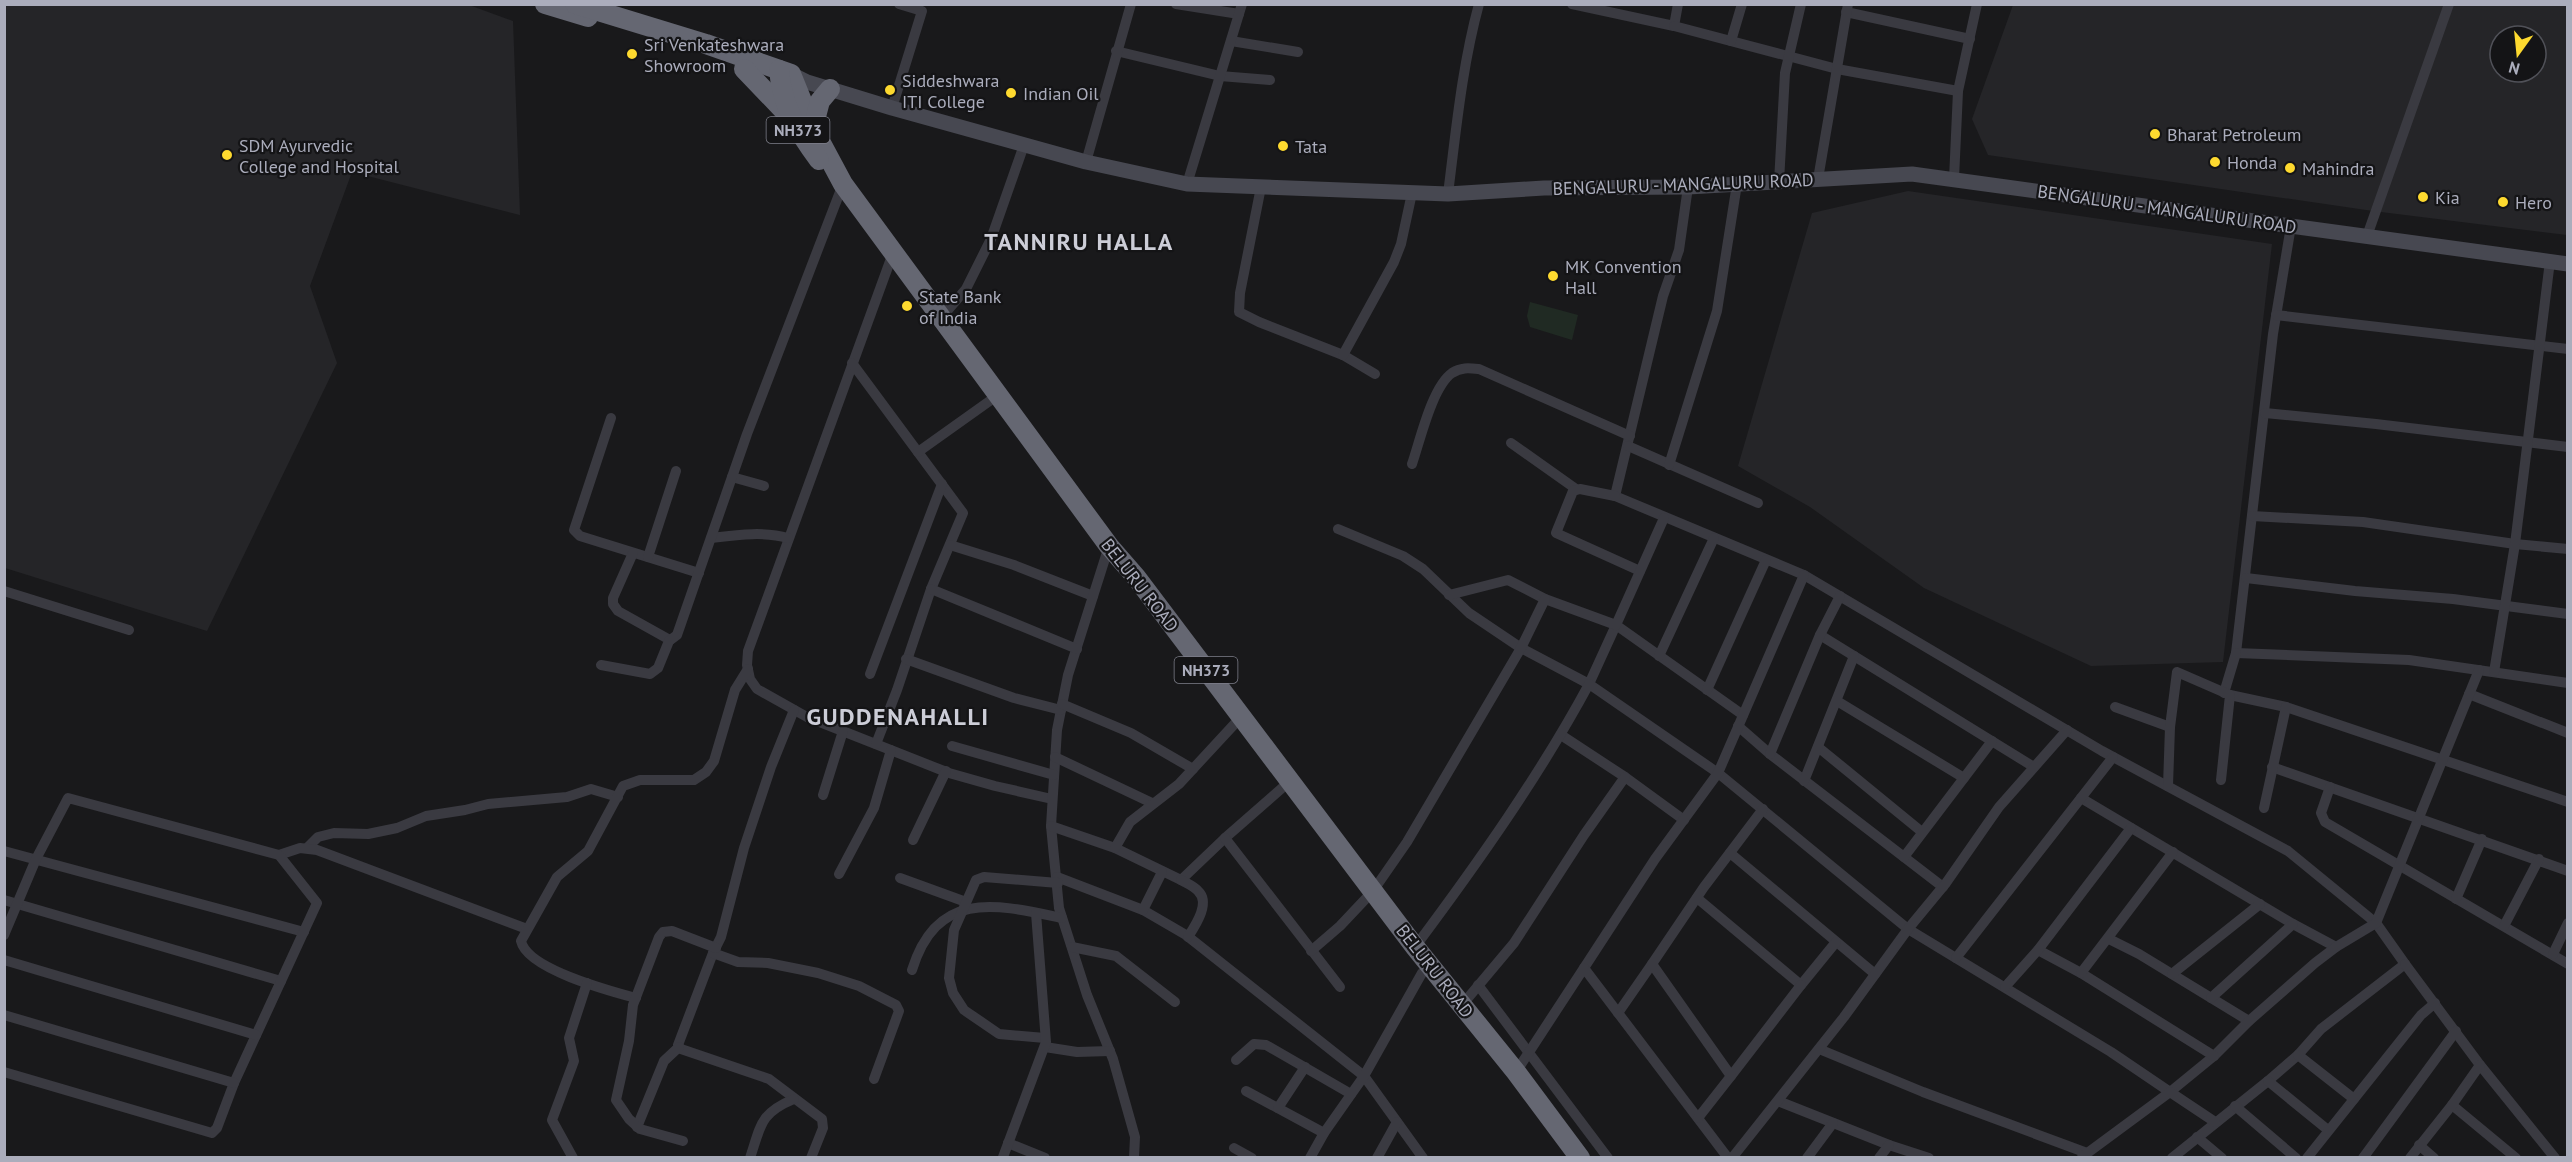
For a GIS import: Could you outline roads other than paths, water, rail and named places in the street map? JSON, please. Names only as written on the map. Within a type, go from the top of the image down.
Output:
[{"type":"highway","points":[[544,4],[704,54],[744,69],[790,78]]},
{"type":"highway","name":"BENGALURU - MANGALURU ROAD","points":[[575,4],[613,9],[790,78]]},
{"type":"highway","points":[[744,69],[790,116]]},
{"type":"highway","name":"BELURU ROAD","points":[[790,78],[790,116],[801,136],[828,172],[841,181]]},
{"type":"highway","name":"BELURU ROAD","points":[[790,78],[841,181],[941,318],[1108,546],[1136,578],[1415,947],[1516,1072],[1580,1158]]},
{"type":"highway","points":[[813,128],[819,101],[830,89]]},
{"type":"street","points":[[892,108],[922,8],[899,4]]},
{"type":"street","points":[[1086,162],[1131,4]]},
{"type":"street","points":[[1176,4],[1241,9],[1187,184]]},
{"type":"street","points":[[1448,194],[1458,111],[1479,4]]},
{"type":"street","points":[[1572,4],[1608,8],[1837,69],[1958,91]]},
{"type":"street","points":[[1674,26],[1678,4]]},
{"type":"street","points":[[1731,41],[1742,4]]},
{"type":"street","points":[[1779,182],[1785,74],[1801,4]]},
{"type":"street","points":[[1954,179],[1958,91],[1977,4]]},
{"type":"street","points":[[2367,236],[2449,4]]},
{"type":"street","points":[[1818,179],[1847,8],[1970,39]]},
{"type":"street","points":[[1231,41],[1298,52]]},
{"type":"street","points":[[1116,51],[1220,76],[1270,80]]},
{"type":"street","name":"BENGALURU - MANGALURU ROAD","points":[[790,78],[1086,162],[1187,184],[1448,194],[1544,188],[1688,187],[1912,174],[2568,264]]},
{"type":"street","points":[[941,318],[966,289],[991,239],[1024,145]]},
{"type":"street","points":[[601,665],[650,674],[658,668],[670,640],[677,635],[732,477],[841,181]]},
{"type":"street","points":[[1669,465],[1717,311],[1737,184]]},
{"type":"street","points":[[1261,187],[1240,292],[1239,312],[1258,322],[1343,355],[1375,374]]},
{"type":"street","points":[[1615,496],[1663,296],[1678,250],[1688,187]]},
{"type":"street","points":[[1343,355],[1394,262],[1401,244],[1412,193]]},
{"type":"street","points":[[2221,780],[2227,694],[2236,653],[2276,315],[2291,226]]},
{"type":"street","points":[[894,252],[748,651],[750,679],[757,689],[794,710],[843,731],[946,771],[995,786],[1052,799]]},
{"type":"street","points":[[2494,672],[2516,544],[2550,261]]},
{"type":"street","points":[[2276,315],[2568,349]]},
{"type":"street","points":[[852,363],[963,513],[932,588],[876,744]]},
{"type":"street","points":[[1412,464],[1442,384],[1452,373],[1464,368],[1479,369],[1629,441],[1669,465],[1758,503]]},
{"type":"street","points":[[918,452],[998,395]]},
{"type":"street","points":[[2265,413],[2568,447]]},
{"type":"street","points":[[612,418],[574,530],[580,536],[699,573]]},
{"type":"street","points":[[1511,443],[1576,489],[1615,496],[1804,575],[2113,757],[2288,851],[2376,923],[2480,1065],[2555,1158]]},
{"type":"street","points":[[648,557],[676,471]]},
{"type":"street","points":[[732,477],[764,486]]},
{"type":"street","points":[[870,674],[942,484]]},
{"type":"street","points":[[1576,489],[1573,490],[1556,533],[1640,571]]},
{"type":"street","points":[[2252,516],[2363,522],[2516,544],[2568,549]]},
{"type":"street","points":[[1415,947],[1445,907],[1561,735],[1589,684],[1664,518]]},
{"type":"street","points":[[1338,529],[1403,556],[1423,569],[1469,613],[1521,648],[1589,684],[1719,773],[1908,928],[2111,1052],[2215,1122]]},
{"type":"street","points":[[711,538],[742,535],[777,535],[788,538]]},
{"type":"street","points":[[1659,656],[1714,538]]},
{"type":"street","points":[[950,545],[1014,565],[1093,596]]},
{"type":"street","points":[[1108,546],[1062,707],[1055,757],[1051,826],[1059,908],[1087,995],[1110,1051],[1135,1137],[1134,1158]]},
{"type":"street","points":[[633,553],[613,598],[613,604],[618,611],[670,640]]},
{"type":"street","points":[[1707,690],[1766,560]]},
{"type":"street","points":[[1516,1072],[1655,859],[1719,773],[1804,575]]},
{"type":"street","points":[[2246,578],[2568,614]]},
{"type":"street","points":[[1449,595],[1508,580],[1545,599],[1616,625],[1707,690],[1740,720],[1770,754],[1943,887]]},
{"type":"street","points":[[932,588],[1077,649]]},
{"type":"street","points":[[4,591],[129,630]]},
{"type":"street","points":[[1770,754],[1820,635],[1840,596]]},
{"type":"street","points":[[1311,951],[1340,926],[1373,891],[1407,842],[1521,648],[1545,599]]},
{"type":"street","points":[[1820,635],[2034,767]]},
{"type":"street","points":[[2236,653],[2409,660],[2568,683]]},
{"type":"street","points":[[1804,781],[1854,656]]},
{"type":"street","points":[[906,659],[1014,698],[1062,707],[1131,733],[1193,769]]},
{"type":"street","points":[[636,998],[564,976],[528,953],[521,941],[557,877],[588,851],[623,786],[630,782],[694,780],[706,772],[714,761],[735,690],[748,669]]},
{"type":"street","points":[[1819,1049],[2085,1155],[2214,1056],[2249,1021],[2336,947],[2376,923],[2479,670]]},
{"type":"street","points":[[2168,786],[2175,673],[2227,694],[2286,707],[2568,802]]},
{"type":"street","points":[[2469,694],[2568,733]]},
{"type":"street","points":[[1837,700],[1964,778]]},
{"type":"street","points":[[2115,707],[2170,727]]},
{"type":"street","points":[[2264,808],[2286,707]]},
{"type":"street","points":[[679,1047],[678,1041],[721,937],[744,848],[771,766],[794,710]]},
{"type":"street","points":[[1115,848],[1130,822],[1179,784],[1241,717]]},
{"type":"street","points":[[1584,968],[1730,1158],[1819,1049],[1908,928],[1943,887],[1999,807],[2067,730]]},
{"type":"street","points":[[823,795],[843,731]]},
{"type":"street","points":[[1561,735],[1625,777],[1684,820]]},
{"type":"street","points":[[1904,857],[1992,741]]},
{"type":"street","points":[[952,746],[1054,776]]},
{"type":"street","points":[[1818,747],[1922,832]]},
{"type":"street","points":[[839,874],[874,807],[891,750]]},
{"type":"street","points":[[1055,757],[1152,803]]},
{"type":"street","points":[[1956,958],[2113,757]]},
{"type":"street","points":[[2272,767],[2568,870]]},
{"type":"street","points":[[913,840],[946,771]]},
{"type":"street","points":[[1462,1005],[1514,942],[1625,777]]},
{"type":"street","points":[[1181,880],[1290,781]]},
{"type":"street","points":[[2330,786],[2321,819],[2399,867],[2568,964]]},
{"type":"street","points":[[307,848],[318,837],[334,834],[368,834],[398,828],[426,816],[488,804],[567,797],[591,789],[618,796]]},
{"type":"street","points":[[4,935],[36,859],[68,798],[279,855],[307,848],[343,858],[527,929]]},
{"type":"street","points":[[2081,798],[2293,924],[2336,947]]},
{"type":"street","points":[[1618,1013],[1697,898],[1763,809]]},
{"type":"street","points":[[1051,826],[1115,848],[1198,890],[1202,900],[1199,919],[1188,937]]},
{"type":"street","points":[[2005,987],[2038,950],[2131,828]]},
{"type":"street","points":[[1225,838],[1340,987]]},
{"type":"street","points":[[2456,899],[2482,839]]},
{"type":"street","points":[[4,851],[304,932]]},
{"type":"street","points":[[2081,973],[2173,852]]},
{"type":"street","points":[[1730,853],[1875,974]]},
{"type":"street","points":[[4,1072],[207,1134],[212,1133],[217,1128],[234,1083],[317,903],[279,855]]},
{"type":"street","points":[[2504,926],[2539,859]]},
{"type":"street","points":[[1143,910],[1162,872]]},
{"type":"street","points":[[900,878],[964,907]]},
{"type":"street","points":[[1110,1051],[1077,1052],[999,1034],[964,1010],[953,993],[949,978],[954,930],[972,885],[979,878],[1058,880],[1143,910],[1188,937],[1364,1076],[1423,1158]]},
{"type":"street","points":[[1697,898],[1802,985]]},
{"type":"street","points":[[4,900],[281,981]]},
{"type":"street","points":[[2172,974],[2260,904]]},
{"type":"street","points":[[912,970],[923,942],[945,917],[964,907],[1004,906],[1062,918]]},
{"type":"street","points":[[1003,1157],[1045,1043],[1036,913]]},
{"type":"street","points":[[2553,954],[2568,923]]},
{"type":"street","points":[[2211,998],[2293,924]]},
{"type":"street","points":[[683,1141],[637,1127],[628,1119],[616,1100],[636,998],[663,932],[672,931],[738,962],[768,963],[818,973],[859,986],[896,1005],[898,1011],[874,1079]]},
{"type":"street","points":[[2109,939],[2139,954],[2249,1021]]},
{"type":"street","points":[[1698,1118],[1836,942]]},
{"type":"street","points":[[1072,947],[1116,956],[1175,1002]]},
{"type":"street","points":[[2038,950],[2081,973],[2214,1056]]},
{"type":"street","points":[[4,960],[256,1035]]},
{"type":"street","points":[[1652,964],[1731,1076]]},
{"type":"street","points":[[2172,1158],[2268,1081],[2321,1029],[2405,964]]},
{"type":"street","points":[[1310,1158],[1323,1133],[1364,1076],[1422,973],[1431,966]]},
{"type":"street","points":[[573,1158],[552,1120],[574,1061],[569,1038],[587,983]]},
{"type":"street","points":[[1478,985],[1608,1158]]},
{"type":"street","points":[[2307,1158],[2421,1015],[2435,1003]]},
{"type":"street","points":[[4,1015],[234,1083]]},
{"type":"street","points":[[2363,1158],[2456,1031]]},
{"type":"street","points":[[1236,1060],[1254,1044],[1266,1045],[1351,1094]]},
{"type":"street","points":[[679,1047],[769,1079],[782,1086],[794,1099],[824,1122],[811,1158]]},
{"type":"street","points":[[637,1127],[664,1061],[679,1047]]},
{"type":"street","points":[[2298,1054],[2354,1099]]},
{"type":"street","points":[[2410,1158],[2480,1065]]},
{"type":"street","points":[[1278,1108],[1305,1067]]},
{"type":"street","points":[[2268,1081],[2328,1130]]},
{"type":"street","points":[[1246,1091],[1323,1133]]},
{"type":"street","points":[[750,1158],[763,1119],[777,1106],[794,1099]]},
{"type":"street","points":[[1778,1101],[1889,1145],[1929,1158]]},
{"type":"street","points":[[2452,1105],[2516,1158]]},
{"type":"street","points":[[2235,1106],[2296,1158]]},
{"type":"street","points":[[1377,1158],[1397,1122]]},
{"type":"street","points":[[1807,1158],[1833,1123]]},
{"type":"street","points":[[2197,1137],[2222,1158]]},
{"type":"street","points":[[1008,1143],[1045,1158]]},
{"type":"street","points":[[1879,1158],[1889,1145]]},
{"type":"street","points":[[2420,1145],[2434,1158]]},
{"type":"street","points":[[1234,1148],[1252,1158]]},
{"type":"place","name":"Sri Venkateshwara Showroom","points":[[632,54]]},
{"type":"place","name":"Siddeshwara ITI College","points":[[890,90]]},
{"type":"place","name":"Indian Oil","points":[[1011,93]]},
{"type":"place","name":"Bharat Petroleum","points":[[2155,134]]},
{"type":"place","name":"Tata","points":[[1283,146]]},
{"type":"place","name":"SDM Ayurvedic College and Hospital","points":[[227,155]]},
{"type":"place","name":"Honda","points":[[2215,162]]},
{"type":"place","name":"Mahindra","points":[[2290,168]]},
{"type":"place","name":"Kia","points":[[2423,197]]},
{"type":"place","name":"Hero","points":[[2503,202]]},
{"type":"place","name":"MK Convention Hall","points":[[1553,276]]},
{"type":"place","name":"State Bank of India","points":[[907,306]]},
{"type":"district","name":"TANNIRU HALLA","points":[[1079,241]]},
{"type":"district","name":"GUDDENAHALLI","points":[[898,716]]}]
